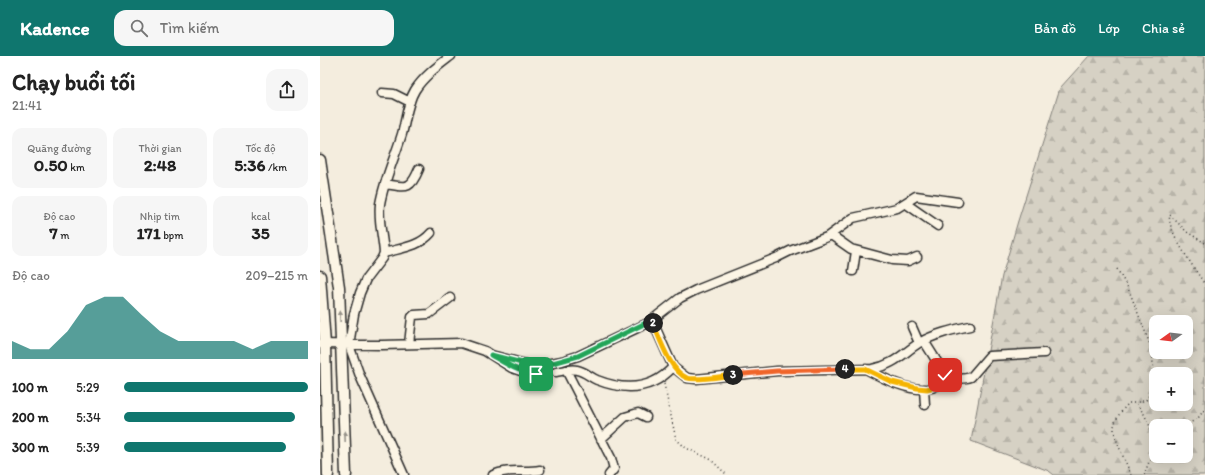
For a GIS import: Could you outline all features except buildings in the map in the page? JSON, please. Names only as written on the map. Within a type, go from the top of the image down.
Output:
[{"type":"main road","points":[[320,160],[339,287],[345,345],[346,475]]},
{"type":"main road","points":[[320,276],[327,396],[328,475]]},
{"type":"street","points":[[404,475],[345,345],[360,293],[366,279],[382,258],[384,253],[380,211],[385,184],[402,134],[410,102],[415,90],[424,79],[450,56]]},
{"type":"street","points":[[382,93],[397,95],[410,102]]},
{"type":"street","points":[[385,184],[407,187],[414,181],[419,170]]},
{"type":"street","points":[[491,355],[530,365],[541,365],[578,356],[652,320],[680,298],[696,290],[831,235],[853,218],[860,215],[889,211],[897,208],[912,198],[920,196],[958,202]]},
{"type":"street","points":[[905,203],[938,226]]},
{"type":"street","points":[[384,253],[417,244],[432,233]]},
{"type":"street","points":[[831,235],[842,244],[856,251],[902,262],[917,257]]},
{"type":"street","points":[[853,272],[856,251]]},
{"type":"street","points":[[409,344],[412,317],[414,314],[429,314],[450,298]]},
{"type":"street","points":[[652,320],[673,367],[687,378],[696,379],[777,371],[865,369],[883,367],[892,363],[922,342],[950,330],[970,326]]},
{"type":"street","points":[[912,327],[948,379]]},
{"type":"street","points":[[323,344],[461,343],[485,351],[512,368],[536,374]]},
{"type":"street","points":[[865,369],[892,382],[917,388],[924,388],[938,386],[948,379],[967,379],[971,377],[989,356],[1044,353]]},
{"type":"street","points":[[556,372],[577,369],[595,379],[624,388],[648,384],[663,377],[673,367]]},
{"type":"street","points":[[566,370],[611,458],[614,469],[609,475]]},
{"type":"street","points":[[924,388],[925,405]]},
{"type":"street","points":[[602,439],[625,417],[638,413],[646,417]]},
{"type":"street","points":[[493,475],[500,472],[515,470],[526,472],[540,470]]},
{"type":"path","points":[[1205,243],[1187,232],[1170,215],[1168,220],[1171,230],[1205,285]]},
{"type":"path","points":[[1117,269],[1135,303],[1139,318],[1151,348],[1155,378],[1154,388],[1146,400],[1136,403],[1129,403],[1121,410],[1114,426],[1117,442],[1131,475]]},
{"type":"path","points":[[663,377],[676,439],[686,448],[710,459],[727,475]]},
{"type":"path","points":[[1136,403],[1149,424]]},
{"type":"path","points":[[1193,421],[1198,418],[1205,409]]},
{"type":"path","points":[[1144,475],[1149,462]]},
{"type":"shaded area","points":[[320,350],[324,350],[326,475],[320,475]]},
{"type":"green space","points":[[1089,56],[1205,56],[1205,475],[1054,475],[1049,471],[971,441],[1002,276],[1060,88]]},
{"type":"tunnel","points":[[536,374],[556,372]]},
{"type":"route","points":[[536,374],[512,368],[491,355],[530,365],[541,365],[562,361],[595,349],[652,320],[673,367],[687,378],[696,379],[777,371],[865,369],[892,382],[927,389],[938,386],[948,379],[945,375]]}]
